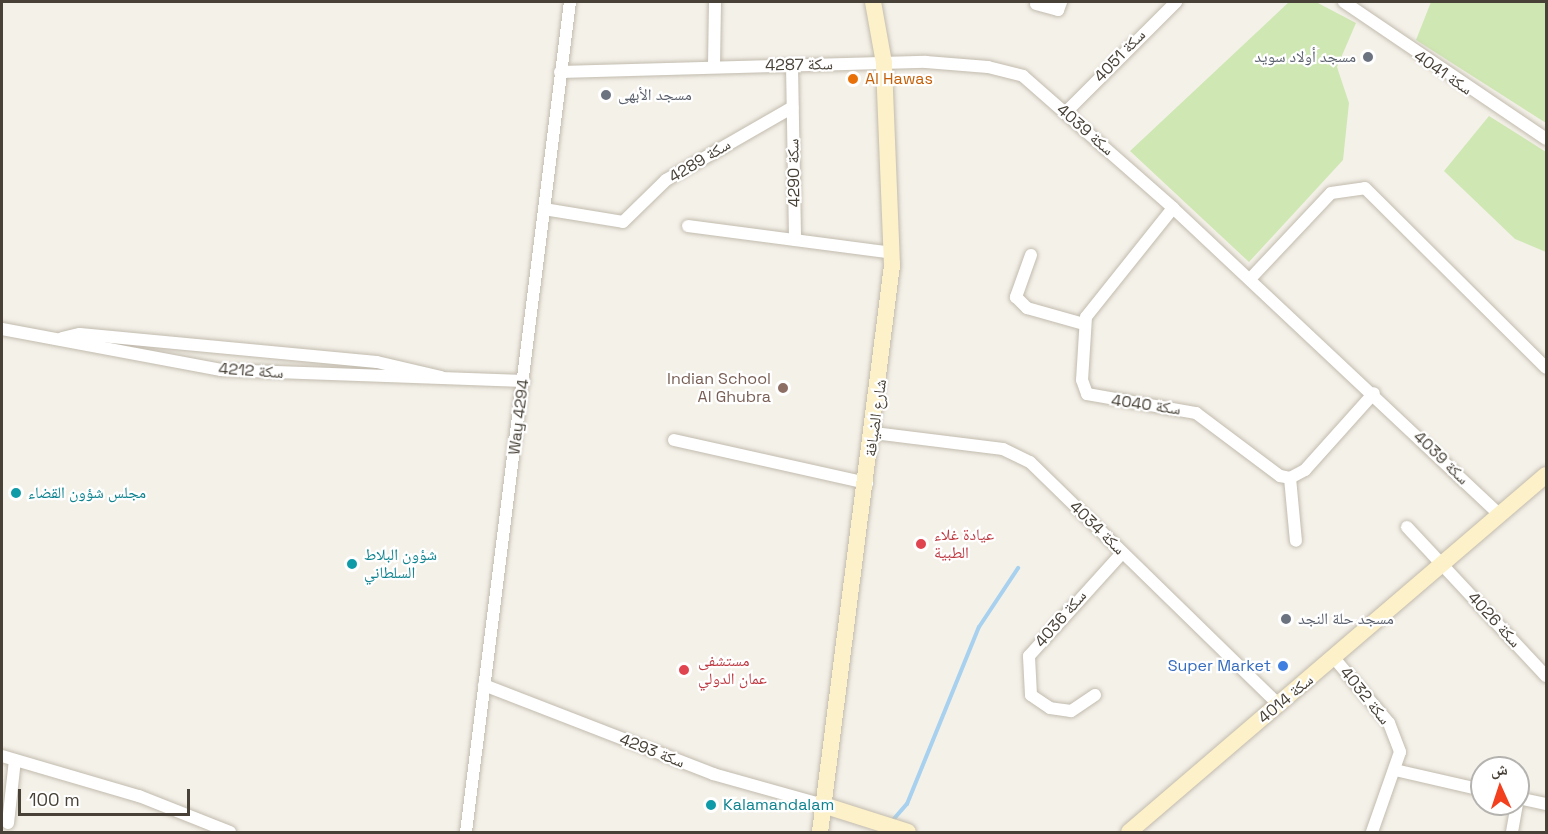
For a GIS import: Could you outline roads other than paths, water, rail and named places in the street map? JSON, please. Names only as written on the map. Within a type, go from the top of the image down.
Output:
[{"type":"street","name":"Way 4294","points":[[466,832],[570,2]]},
{"type":"street","points":[[714,66],[715,2]]},
{"type":"street","name":"شارع الضيافة","points":[[820,832],[874,433],[892,253],[884,63],[873,2]]},
{"type":"street","points":[[1036,4],[1058,10],[1061,2]]},
{"type":"street","name":"سكة 4051","points":[[1066,112],[1176,2]]},
{"type":"street","name":"سكة 4041","points":[[1344,2],[1546,138]]},
{"type":"street","name":"سكة 4287","points":[[560,72],[884,63]]},
{"type":"street","name":"سكة 4039","points":[[884,63],[1008,70],[1066,112],[1374,393],[1500,515]]},
{"type":"street","name":"سكة 4290","points":[[792,65],[795,240]]},
{"type":"street","name":"سكة 4289","points":[[544,209],[624,222],[666,180],[793,107]]},
{"type":"street","points":[[1250,279],[1331,193],[1347,186],[1365,188],[1546,368]]},
{"type":"street","points":[[1031,255],[1016,297],[1027,309],[1084,324],[1091,308],[1173,208]]},
{"type":"street","points":[[688,226],[892,253]]},
{"type":"street","name":"سكة 4040","points":[[1084,324],[1087,394],[1196,413],[1280,476],[1290,478]]},
{"type":"street","name":"سكة 4212","points":[[2,329],[62,338],[126,353],[221,370],[386,380],[443,377],[524,381]]},
{"type":"street","name":"سكة 4212","points":[[62,338],[80,334],[395,366],[443,377]]},
{"type":"street","points":[[126,353],[128,339]]},
{"type":"street","points":[[386,380],[395,366]]},
{"type":"street","points":[[1296,541],[1290,478],[1305,470],[1374,393]]},
{"type":"street","name":"سكة 4034","points":[[874,433],[1016,454],[1279,705]]},
{"type":"street","points":[[674,440],[867,483]]},
{"type":"street","name":"سكة 4014","points":[[1129,832],[1546,475]]},
{"type":"street","points":[[1407,527],[1442,564]]},
{"type":"street","name":"سكة 4036","points":[[1095,695],[1071,711],[1050,708],[1031,695],[1029,656],[1122,553]]},
{"type":"street","name":"سكة 4026","points":[[1442,564],[1546,676]]},
{"type":"street","name":"سكة 4032","points":[[1334,658],[1389,723],[1400,752],[1372,832]]},
{"type":"street","name":"سكة 4293","points":[[484,685],[713,774],[823,805]]},
{"type":"street","points":[[2,756],[139,796],[230,832]]},
{"type":"street","points":[[8,823],[15,760]]},
{"type":"street","points":[[1395,770],[1470,787]]},
{"type":"street","points":[[1530,801],[1546,804]]},
{"type":"street","points":[[823,805],[908,832]]},
{"type":"street","points":[[1512,832],[1515,816]]},
{"type":"waterway","points":[[892,821],[907,804],[979,627],[1018,568]]},
{"type":"place","name":"مسجد أولاد سويد","points":[[1368,57]]},
{"type":"place","name":"Al Hawas","points":[[853,79]]},
{"type":"place","name":"مسجد الأبهى","points":[[606,95]]},
{"type":"place","name":"Indian School Al Ghubra","points":[[783,388]]},
{"type":"place","name":"مجلس شؤون القضاء","points":[[16,493]]},
{"type":"place","name":"عيادة غلاء الطبية","points":[[921,544]]},
{"type":"place","name":"شؤون البلاط السلطاني","points":[[352,564]]},
{"type":"place","name":"مسجد حلة النجد","points":[[1286,619]]},
{"type":"place","name":"Super Market","points":[[1283,666]]},
{"type":"place","name":"مستشفى عمان الدولي","points":[[684,670]]},
{"type":"place","name":"Kalamandalam","points":[[711,805]]}]
